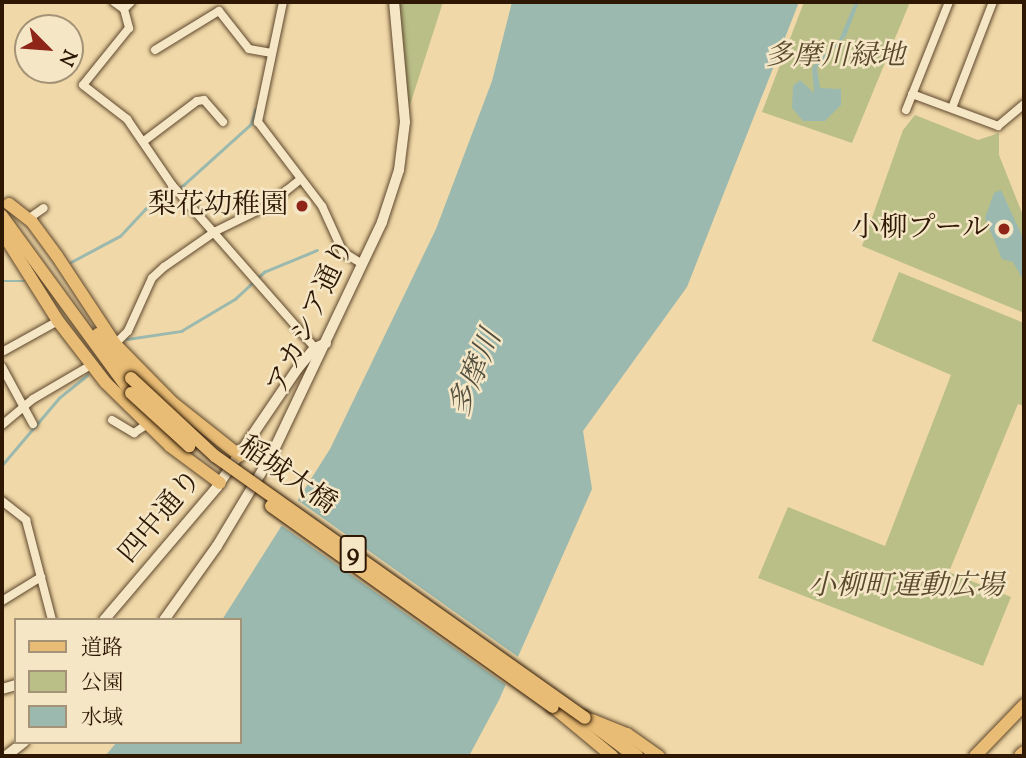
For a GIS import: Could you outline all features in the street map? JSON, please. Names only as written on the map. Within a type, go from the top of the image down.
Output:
[{"type":"highway","points":[[582,721],[636,756]]},
{"type":"main road","points":[[4,203],[28,219],[146,425],[220,483]]},
{"type":"main road","name":"9","points":[[4,203],[105,357]]},
{"type":"main road","name":"9","points":[[2,216],[105,357]]},
{"type":"main road","name":"9","points":[[2,226],[105,357]]},
{"type":"main road","points":[[2,232],[58,321],[240,456]]},
{"type":"main road","name":"稲城大橋","points":[[105,357],[215,456],[582,721]]},
{"type":"main road","name":"稲城大橋","points":[[105,357],[131,393],[210,462],[582,721]]},
{"type":"main road","points":[[975,756],[1024,705]]},
{"type":"main road","name":"9","points":[[582,721],[612,756]]},
{"type":"main road","name":"9","points":[[582,721],[626,734],[659,756]]},
{"type":"street","points":[[114,2],[124,9],[129,28],[83,85],[115,105],[144,141],[172,185],[320,346]]},
{"type":"street","points":[[124,9],[131,2]]},
{"type":"street","points":[[283,2],[258,122],[323,206],[343,252],[362,264]]},
{"type":"street","name":"アカシア通り","points":[[165,618],[248,498],[362,264],[391,197],[403,147],[405,95],[394,2]]},
{"type":"street","points":[[906,110],[949,2]]},
{"type":"street","points":[[952,108],[993,2]]},
{"type":"street","points":[[155,50],[219,11],[248,49],[272,53]]},
{"type":"street","points":[[912,94],[1003,126],[1024,104]]},
{"type":"street","points":[[144,141],[197,101],[204,100],[223,122]]},
{"type":"street","points":[[2,425],[23,407],[105,357],[128,331],[152,278],[216,231],[267,206],[301,179]]},
{"type":"street","points":[[28,219],[44,208]]},
{"type":"street","points":[[2,352],[58,321]]},
{"type":"street","name":"四中通り","points":[[106,618],[220,483],[320,346]]},
{"type":"street","points":[[2,367],[33,424]]},
{"type":"street","points":[[112,420],[134,433],[146,425]]},
{"type":"street","points":[[189,461],[200,460],[213,438]]},
{"type":"street","points":[[2,500],[26,520],[51,618]]},
{"type":"street","points":[[2,601],[41,577]]},
{"type":"street","points":[[6,756],[21,744]]},
{"type":"green space","points":[[398,2],[443,2],[409,108]]},
{"type":"green space","name":"多摩川緑地","points":[[804,2],[910,2],[852,143],[762,112]]},
{"type":"green space","points":[[915,115],[978,140],[999,133],[999,155],[1024,218],[1024,313],[862,246],[903,130]]},
{"type":"green space","name":"小柳町運動広場","points":[[899,272],[1024,323],[1024,406],[1018,404],[949,572],[1011,597],[983,666],[758,578],[788,507],[885,546],[951,375],[872,341]]},
{"type":"water","name":"多摩川","points":[[512,2],[799,2],[687,287],[583,431],[592,489],[499,700],[469,756],[105,756],[115,744],[242,744],[242,618],[223,618],[330,449],[436,229],[492,81]]},
{"type":"water","points":[[855,2],[859,2],[846,36],[817,68],[820,88],[841,89],[841,105],[825,121],[803,121],[792,108],[793,86],[800,80],[814,93],[812,67],[839,40]]},
{"type":"water","name":"小柳プール","points":[[1001,190],[1024,240],[1022,278],[1013,262],[1002,259],[985,218],[994,193]]},
{"type":"pier","points":[[293,497],[521,659],[509,687],[278,523]]},
{"type":"waterway","points":[[179,189],[251,124],[255,110]]},
{"type":"waterway","points":[[71,262],[120,236],[145,209],[174,193]]},
{"type":"waterway","points":[[127,339],[181,331],[235,299],[264,272],[317,250]]},
{"type":"waterway","points":[[2,281],[24,281]]},
{"type":"waterway","points":[[2,465],[59,398],[87,375]]},
{"type":"place","name":"梨花幼稚園","points":[[302,206]]},
{"type":"place","name":"小柳プール","points":[[1004,229]]}]
